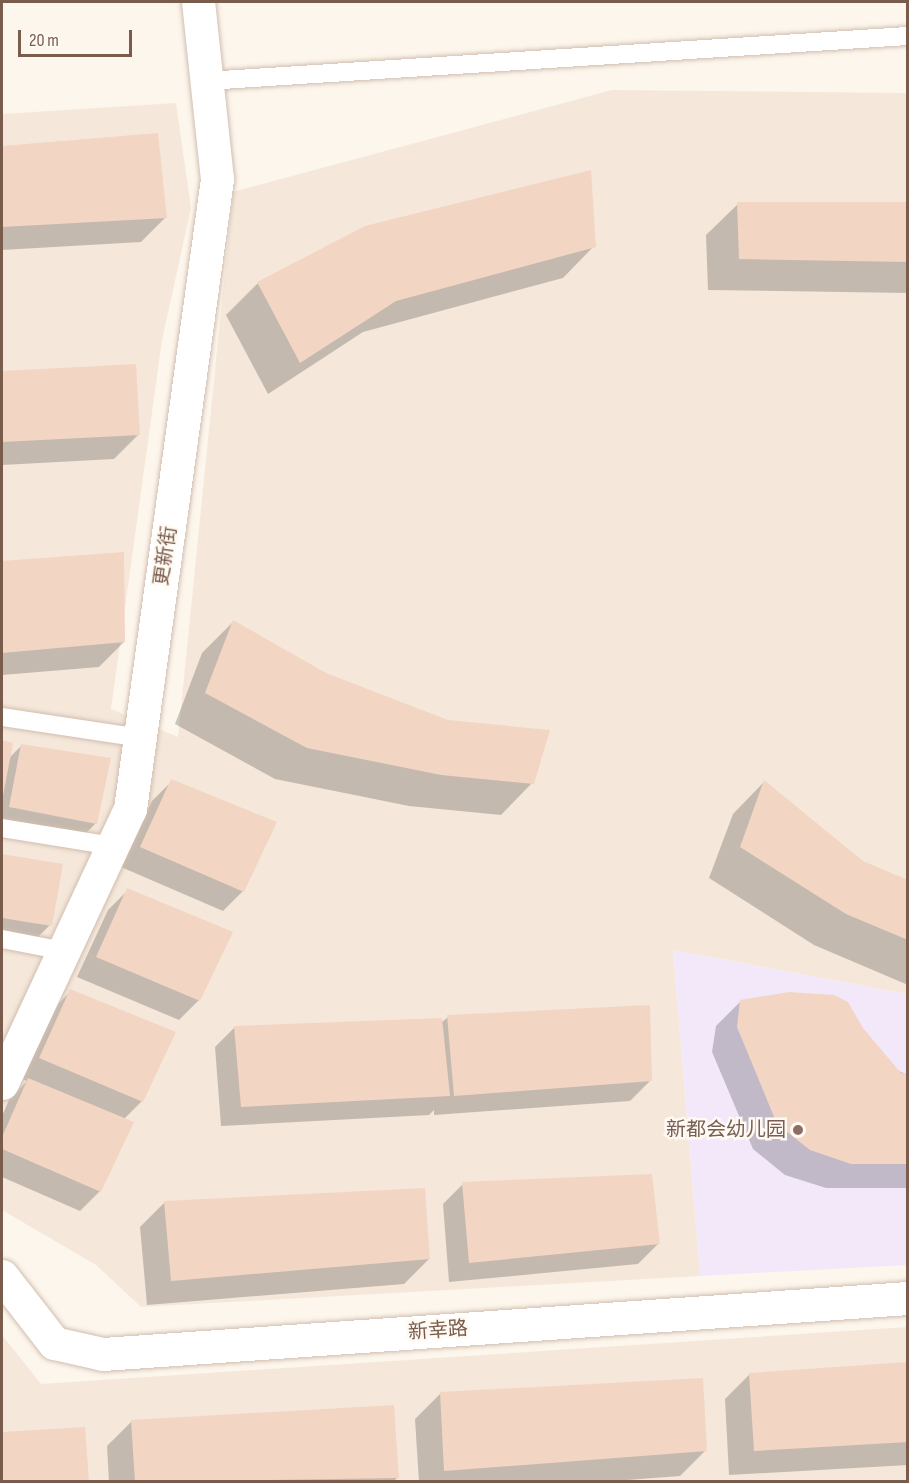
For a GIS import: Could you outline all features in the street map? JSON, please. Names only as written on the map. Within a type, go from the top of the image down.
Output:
[{"type":"street","name":"更新街","points":[[6,1064],[64,951],[130,809],[217,179],[198,2]]},
{"type":"street","name":"新幸路","points":[[2,1276],[54,1343],[103,1354],[908,1298]]},
{"type":"lane","points":[[206,81],[908,36]]},
{"type":"lane","points":[[2,717],[141,738]]},
{"type":"lane","points":[[2,828],[113,846]]},
{"type":"lane","points":[[2,939],[64,951]]},
{"type":"shaded area","points":[[612,90],[907,93],[907,994],[673,950],[700,1276],[141,1307],[96,1265],[2,1210],[2,114],[176,103],[191,208],[162,340],[111,709],[178,737],[233,192]]},
{"type":"shaded area","name":"新都会幼儿园","points":[[673,950],[907,994],[907,1265],[700,1276]]},
{"type":"shaded area","points":[[907,1327],[907,1481],[2,1481],[2,1335],[41,1384]]},
{"type":"building","points":[[158,133],[167,218],[2,227],[2,146]]},
{"type":"building","points":[[591,170],[596,247],[396,301],[300,363],[257,282],[365,226]]},
{"type":"building","points":[[737,202],[908,202],[908,262],[739,259]]},
{"type":"building","points":[[136,364],[140,435],[2,442],[2,371]]},
{"type":"building","points":[[124,552],[125,642],[2,653],[2,561]]},
{"type":"building","points":[[233,620],[326,673],[448,720],[550,730],[534,784],[441,775],[307,748],[205,693]]},
{"type":"building","points":[[2,740],[13,743],[3,796],[2,796]]},
{"type":"building","points":[[21,744],[111,758],[97,824],[9,807]]},
{"type":"building","points":[[171,779],[277,822],[244,892],[140,847]]},
{"type":"building","points":[[764,780],[863,861],[908,880],[908,940],[846,914],[740,847]]},
{"type":"building","points":[[2,854],[63,864],[52,926],[2,918]]},
{"type":"building","points":[[127,888],[233,932],[200,1001],[96,957]]},
{"type":"building","points":[[70,989],[176,1032],[143,1102],[39,1058]]},
{"type":"building","points":[[789,992],[834,995],[848,1002],[863,1028],[901,1073],[908,1074],[908,1164],[851,1164],[810,1150],[777,1124],[737,1027],[740,1000]]},
{"type":"building","points":[[650,1005],[652,1081],[454,1096],[447,1015]]},
{"type":"building","points":[[442,1018],[450,1096],[241,1107],[234,1026]]},
{"type":"building","points":[[28,1078],[134,1122],[101,1192],[2,1149],[2,1137]]},
{"type":"building","points":[[652,1174],[660,1244],[469,1263],[462,1182]]},
{"type":"building","points":[[425,1188],[430,1259],[171,1281],[164,1201]]},
{"type":"building","points":[[908,1362],[908,1442],[754,1451],[749,1373]]},
{"type":"building","points":[[703,1378],[707,1451],[444,1471],[440,1392]]},
{"type":"building","points":[[394,1405],[399,1478],[135,1482],[131,1420]]},
{"type":"building","points":[[85,1427],[89,1482],[2,1482],[2,1432]]},
{"type":"place","name":"新都会幼儿园","points":[[798,1130]]}]
